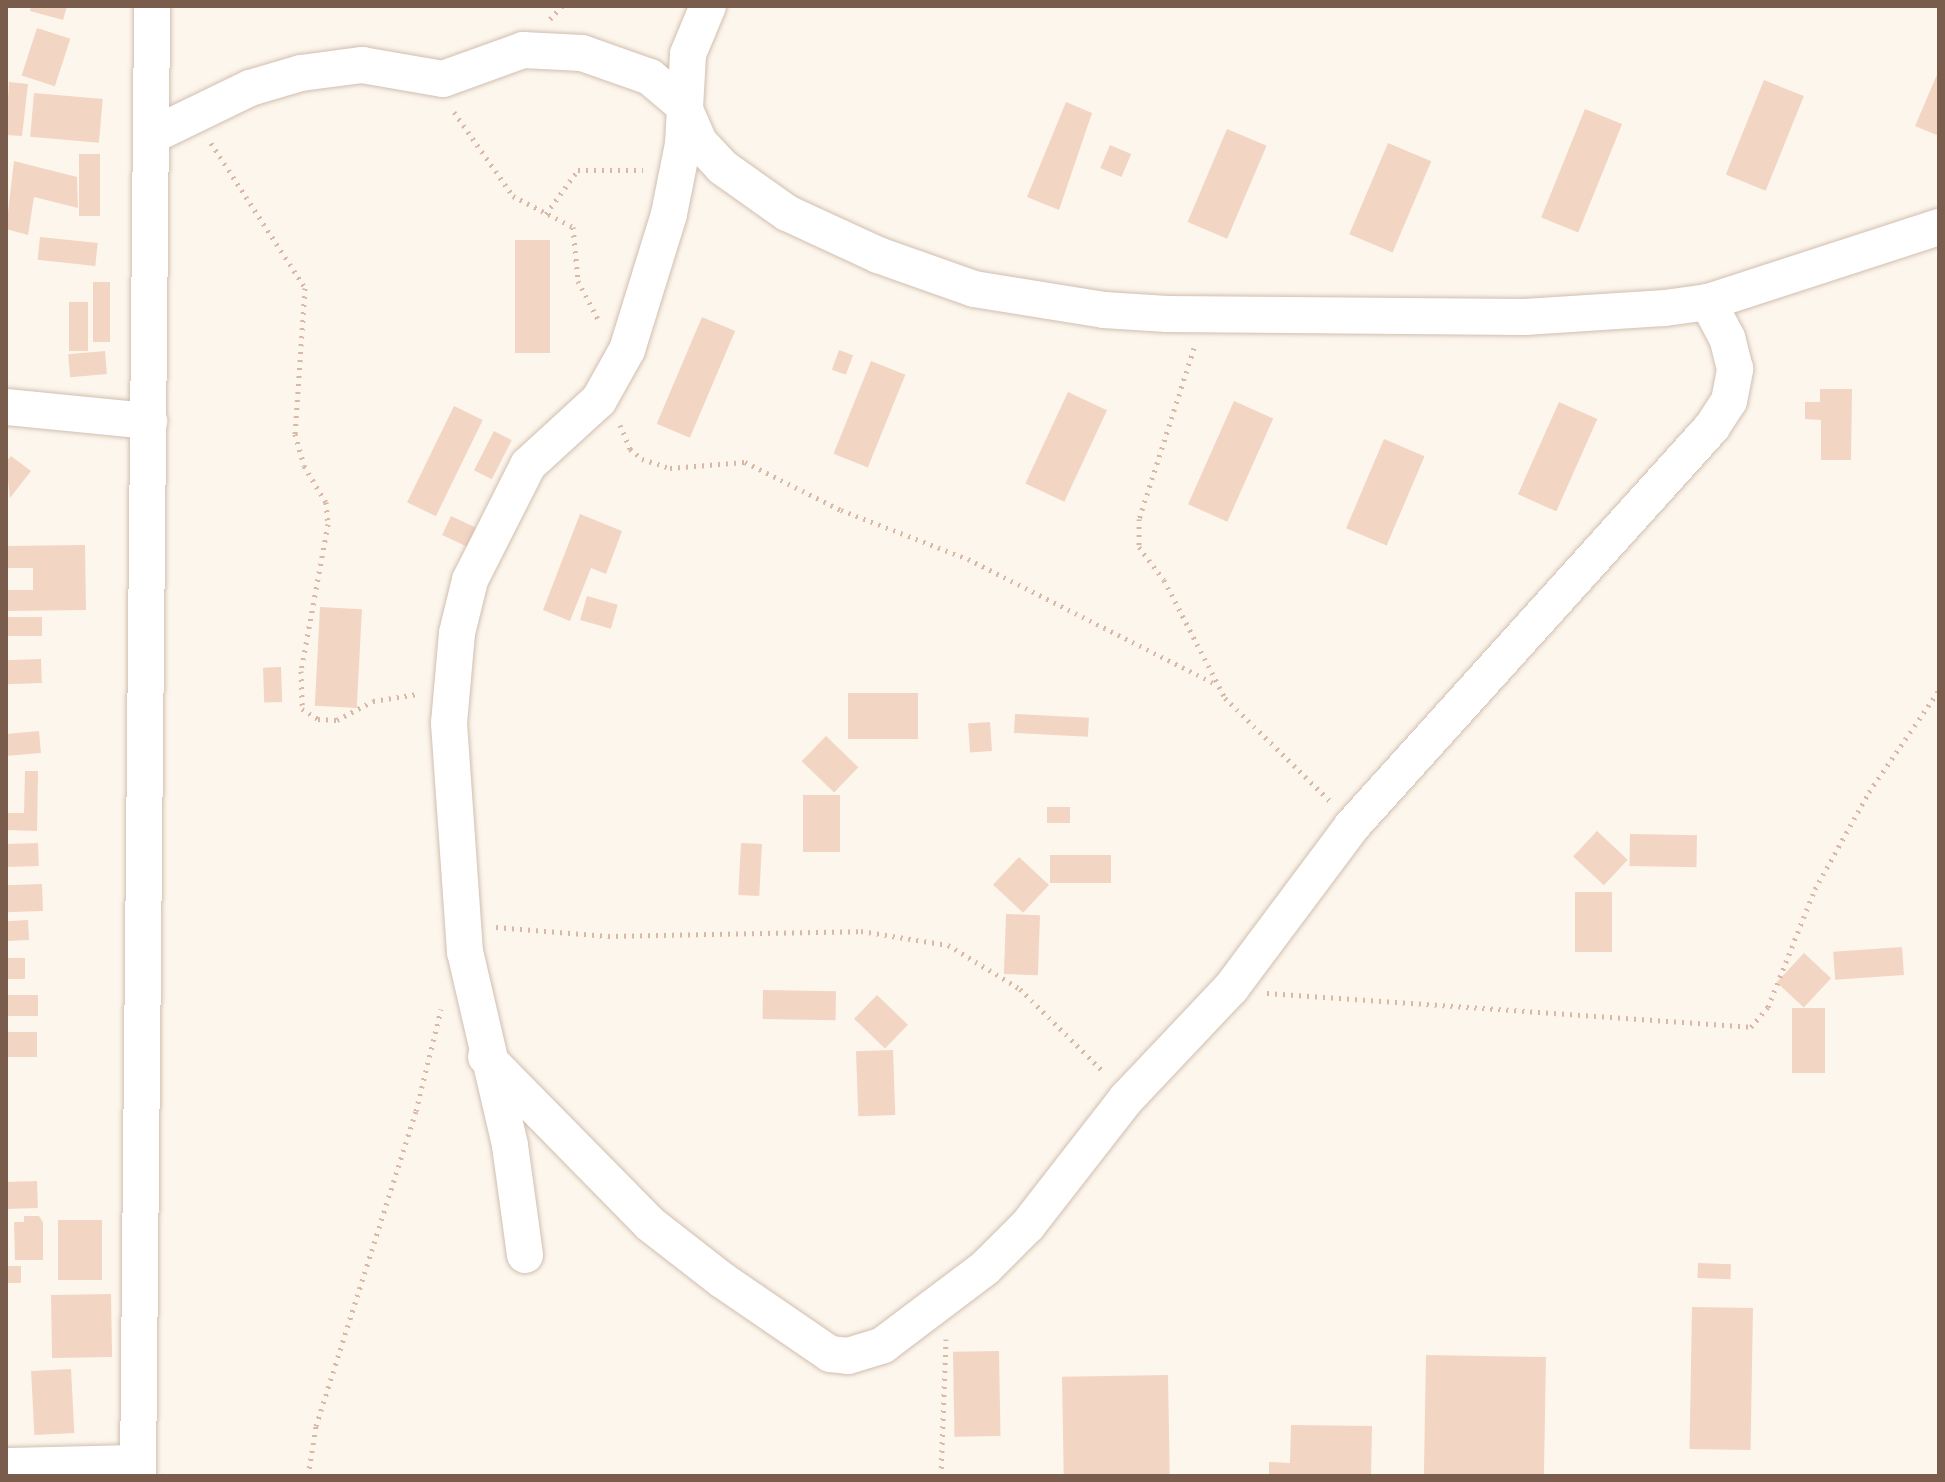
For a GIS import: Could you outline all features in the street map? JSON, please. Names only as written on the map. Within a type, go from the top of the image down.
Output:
[{"type":"street","points":[[6,1466],[138,1470],[152,6]]},
{"type":"street","points":[[525,1255],[510,1145],[486,1057],[463,931],[450,761],[451,696],[457,633],[470,580],[509,498],[547,443],[599,400],[618,372],[658,256],[676,173],[688,54],[708,6]]},
{"type":"street","points":[[151,136],[250,88],[301,73],[362,65],[443,79],[514,52],[553,49],[582,53],[650,77],[683,105],[699,142],[722,167],[787,213],[929,275],[1050,303],[1211,316],[1525,317],[1708,302],[1939,227]]},
{"type":"street","points":[[486,1057],[650,1224],[830,1354],[848,1356],[883,1345],[947,1298],[1028,1225],[1127,1098],[1231,988],[1352,826],[1712,427],[1729,401],[1735,369],[1727,338],[1708,302]]},
{"type":"street","points":[[6,407],[149,421]]},
{"type":"path","points":[[443,79],[452,109],[513,196],[570,223],[576,233],[578,281],[607,336],[618,372],[622,432],[642,459],[670,468],[727,461],[758,467],[841,510],[968,559],[1215,684]]},
{"type":"path","points":[[193,115],[305,288],[295,434],[304,466],[326,502],[328,524],[301,671],[302,709],[318,719],[337,720],[393,695],[451,696]]},
{"type":"path","points":[[546,214],[578,170],[676,173]]},
{"type":"path","points":[[1211,316],[1196,343],[1137,533],[1146,562],[1164,580],[1215,684],[1352,826]]},
{"type":"path","points":[[1231,988],[1293,997],[1751,1027],[1768,1007],[1815,889],[1869,792],[1939,690]]},
{"type":"path","points":[[463,931],[517,927],[608,936],[861,931],[948,945],[1048,1012],[1127,1098]]},
{"type":"path","points":[[308,1476],[316,1426],[416,1111],[442,1004]]},
{"type":"path","points":[[941,1476],[947,1298]]},
{"type":"building","points":[[31,6],[67,6],[63,20],[30,11]]},
{"type":"building","points":[[37,28],[70,39],[55,86],[22,76]]},
{"type":"building","points":[[1939,70],[1939,136],[1915,126]]},
{"type":"building","points":[[1764,80],[1804,96],[1766,191],[1726,175]]},
{"type":"building","points":[[9,82],[28,84],[22,136],[6,135]]},
{"type":"building","points":[[34,93],[103,99],[99,143],[30,137]]},
{"type":"building","points":[[1066,102],[1092,113],[1059,210],[1027,197]]},
{"type":"building","points":[[1585,109],[1622,124],[1578,232],[1541,217]]},
{"type":"building","points":[[1227,129],[1267,146],[1227,239],[1188,222]]},
{"type":"building","points":[[1388,143],[1431,161],[1393,252],[1349,234]]},
{"type":"building","points":[[1110,145],[1131,154],[1121,177],[1100,168]]},
{"type":"building","points":[[79,154],[100,154],[100,216],[79,216]]},
{"type":"building","points":[[14,161],[77,177],[78,208],[34,197],[28,235],[6,229]]},
{"type":"building","points":[[40,237],[98,243],[95,266],[38,260]]},
{"type":"building","points":[[515,240],[550,240],[550,353],[515,353]]},
{"type":"building","points":[[93,282],[110,282],[110,342],[93,342]]},
{"type":"building","points":[[69,302],[88,302],[88,351],[69,351]]},
{"type":"building","points":[[702,317],[735,331],[690,438],[657,424]]},
{"type":"building","points":[[839,350],[853,355],[846,375],[832,370]]},
{"type":"building","points":[[105,351],[107,374],[70,377],[68,354]]},
{"type":"building","points":[[871,361],[905,375],[868,468],[834,454]]},
{"type":"building","points":[[1820,389],[1852,389],[1851,460],[1821,460],[1821,420],[1805,419],[1805,402],[1820,402]]},
{"type":"building","points":[[1068,392],[1107,410],[1064,502],[1025,484]]},
{"type":"building","points":[[1234,401],[1273,418],[1227,522],[1188,504]]},
{"type":"building","points":[[1559,402],[1597,419],[1556,511],[1518,494]]},
{"type":"building","points":[[454,406],[483,420],[436,516],[407,502]]},
{"type":"building","points":[[494,431],[512,440],[492,479],[474,470]]},
{"type":"building","points":[[1384,439],[1425,456],[1387,545],[1346,528]]},
{"type":"building","points":[[11,456],[31,471],[10,498],[6,462]]},
{"type":"building","points":[[580,514],[622,531],[606,574],[591,568],[570,621],[543,610]]},
{"type":"building","points":[[451,516],[481,530],[472,549],[442,535]]},
{"type":"building","points":[[85,545],[86,610],[6,611],[6,590],[33,590],[33,568],[6,568],[6,546]]},
{"type":"building","points":[[587,596],[618,605],[611,629],[580,620]]},
{"type":"building","points":[[320,607],[362,609],[357,708],[315,706]]},
{"type":"building","points":[[6,617],[42,617],[42,636],[6,636]]},
{"type":"building","points":[[41,659],[42,683],[7,684],[6,660]]},
{"type":"building","points":[[281,667],[282,702],[264,703],[263,668]]},
{"type":"building","points":[[848,693],[918,693],[918,739],[848,739]]},
{"type":"building","points":[[1015,714],[1089,718],[1088,737],[1014,733]]},
{"type":"building","points":[[990,722],[992,751],[970,752],[968,724]]},
{"type":"building","points":[[39,731],[41,753],[8,756],[6,734]]},
{"type":"building","points":[[826,736],[858,767],[834,792],[802,761]]},
{"type":"building","points":[[25,771],[38,771],[37,831],[6,830],[6,813],[24,813]]},
{"type":"building","points":[[803,795],[840,795],[840,852],[803,852]]},
{"type":"building","points":[[1047,807],[1070,807],[1070,823],[1047,823]]},
{"type":"building","points":[[1597,831],[1628,860],[1604,885],[1573,857]]},
{"type":"building","points":[[1630,834],[1697,835],[1696,867],[1629,866]]},
{"type":"building","points":[[38,843],[39,866],[7,867],[6,844]]},
{"type":"building","points":[[741,843],[762,844],[759,896],[738,895]]},
{"type":"building","points":[[1050,855],[1111,855],[1111,883],[1050,883]]},
{"type":"building","points":[[1019,857],[1049,885],[1023,913],[993,885]]},
{"type":"building","points":[[42,884],[43,911],[7,912],[6,885]]},
{"type":"building","points":[[1575,892],[1612,892],[1612,952],[1575,952]]},
{"type":"building","points":[[1006,914],[1040,915],[1038,975],[1004,974]]},
{"type":"building","points":[[28,920],[29,940],[7,941],[6,921]]},
{"type":"building","points":[[1902,947],[1904,975],[1835,980],[1833,952]]},
{"type":"building","points":[[1804,953],[1831,978],[1804,1007],[1777,982]]},
{"type":"building","points":[[6,958],[25,958],[25,979],[6,979]]},
{"type":"building","points":[[763,990],[836,991],[835,1020],[762,1019]]},
{"type":"building","points":[[6,995],[38,995],[38,1016],[6,1016]]},
{"type":"building","points":[[877,995],[908,1025],[885,1049],[854,1019]]},
{"type":"building","points":[[1792,1008],[1825,1008],[1825,1073],[1792,1073]]},
{"type":"building","points":[[6,1032],[37,1032],[37,1057],[6,1057]]},
{"type":"building","points":[[893,1050],[895,1115],[858,1116],[856,1051]]},
{"type":"building","points":[[37,1181],[38,1208],[7,1209],[6,1182]]},
{"type":"building","points":[[24,1216],[39,1216],[43,1222],[43,1260],[15,1260],[14,1222],[24,1222]]},
{"type":"building","points":[[58,1220],[102,1220],[102,1280],[58,1280]]},
{"type":"building","points":[[1698,1263],[1731,1264],[1730,1279],[1697,1278]]},
{"type":"building","points":[[6,1266],[21,1266],[21,1283],[6,1283]]},
{"type":"building","points":[[111,1294],[112,1357],[52,1358],[51,1295]]},
{"type":"building","points":[[1692,1307],[1753,1308],[1751,1450],[1690,1449]]},
{"type":"building","points":[[999,1351],[1000,1436],[954,1437],[953,1352]]},
{"type":"building","points":[[1426,1355],[1546,1357],[1544,1476],[1424,1476]]},
{"type":"building","points":[[71,1369],[74,1433],[34,1435],[31,1371]]},
{"type":"building","points":[[1168,1375],[1170,1476],[1064,1476],[1062,1377]]},
{"type":"building","points":[[1291,1425],[1372,1426],[1371,1476],[1269,1476],[1269,1462],[1290,1463]]}]
